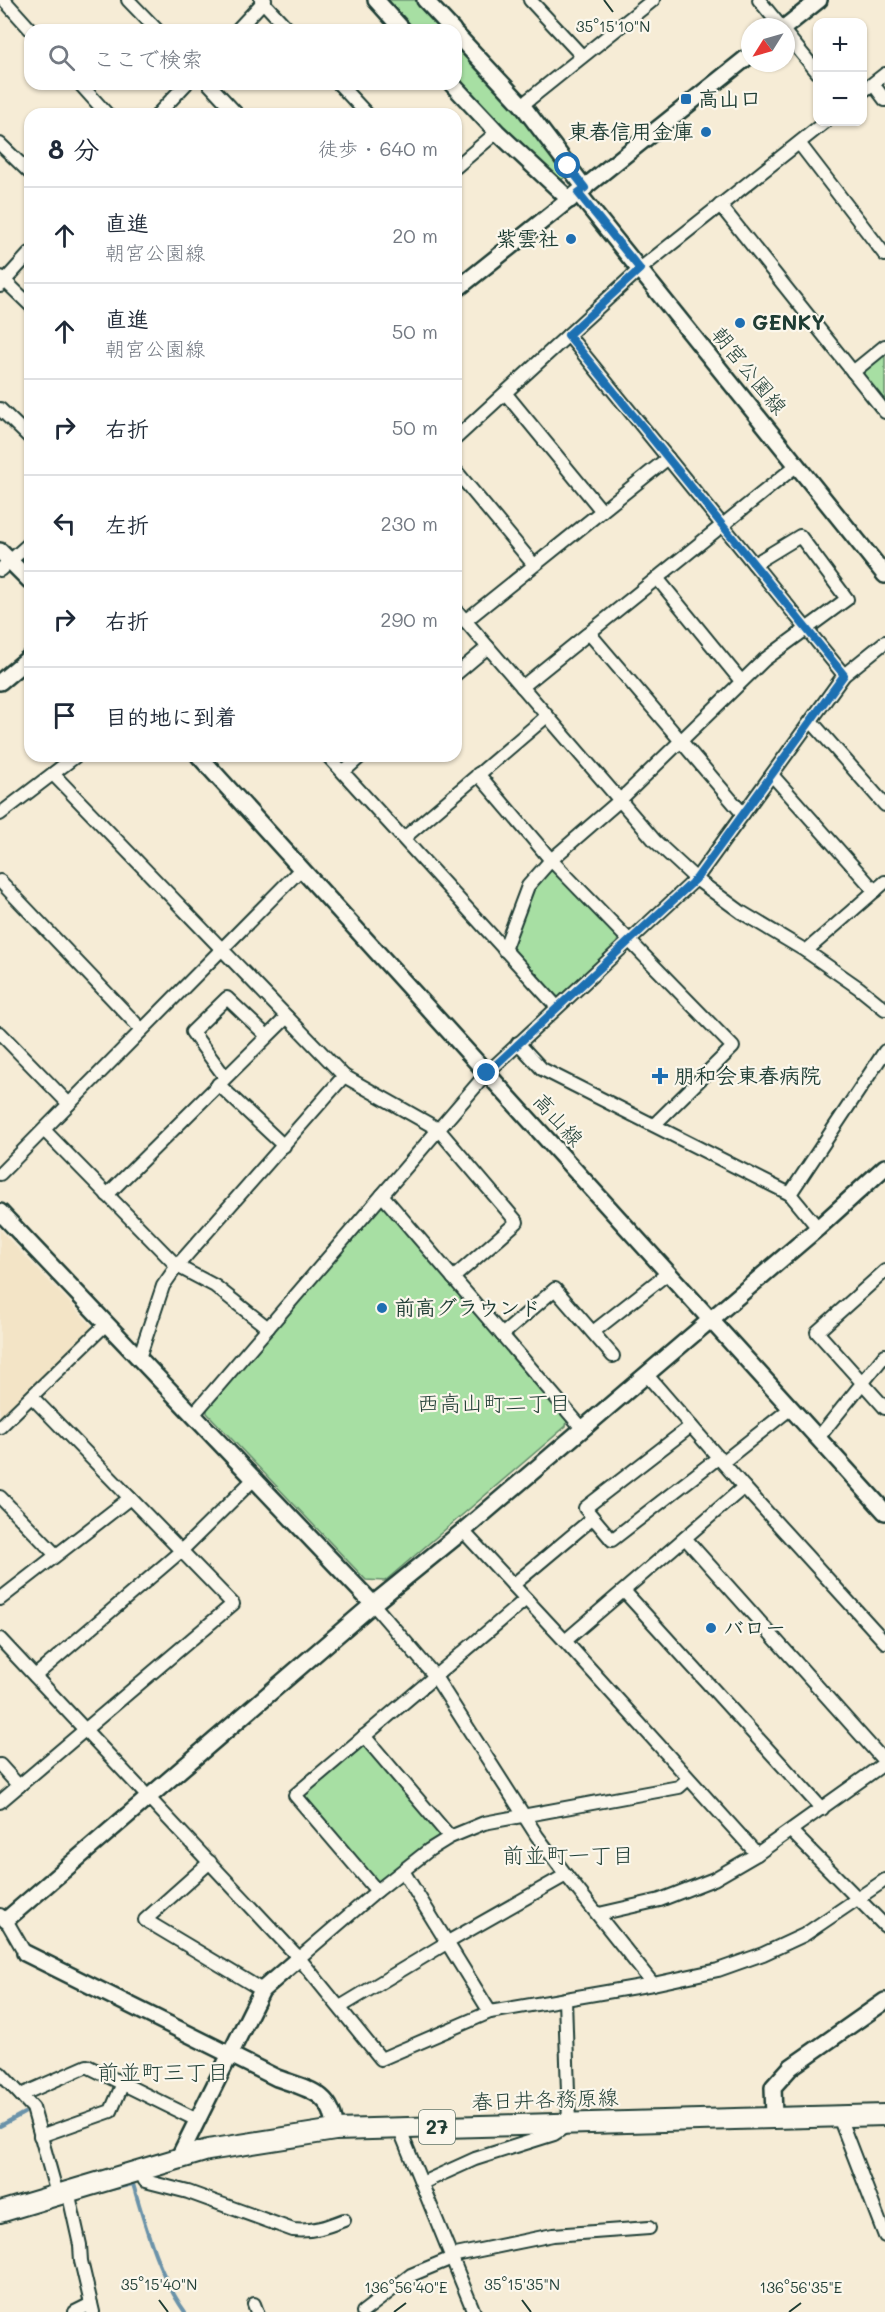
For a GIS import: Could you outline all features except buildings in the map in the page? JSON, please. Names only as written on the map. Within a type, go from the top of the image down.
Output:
[{"type":"main road","name":"春日井各務原線","points":[[0,2212],[179,2157],[273,2138],[335,2130],[885,2115]]},
{"type":"street","points":[[4,0],[26,24]]},
{"type":"street","points":[[128,0],[151,24]]},
{"type":"street","points":[[376,0],[398,24]]},
{"type":"street","points":[[425,0],[447,24]]},
{"type":"street","points":[[530,0],[582,56]]},
{"type":"street","points":[[759,0],[775,18]]},
{"type":"street","points":[[795,18],[819,0]]},
{"type":"street","points":[[242,24],[263,1],[284,24]]},
{"type":"street","points":[[522,105],[650,1]]},
{"type":"street","name":"朝宮公園線","points":[[462,40],[522,105],[578,194],[885,575]]},
{"type":"street","points":[[795,45],[816,72]]},
{"type":"street","points":[[462,285],[741,62]]},
{"type":"street","points":[[885,74],[868,88],[885,100]]},
{"type":"street","points":[[85,90],[102,108]]},
{"type":"street","points":[[164,108],[180,90]]},
{"type":"street","points":[[214,90],[231,108]]},
{"type":"street","points":[[345,90],[362,108]]},
{"type":"street","name":"朝宮公園線","points":[[458,90],[497,132],[578,194]]},
{"type":"street","points":[[462,433],[640,269],[820,126]]},
{"type":"street","points":[[462,162],[497,132]]},
{"type":"street","points":[[799,143],[885,255]]},
{"type":"street","points":[[0,144],[24,167]]},
{"type":"street","points":[[720,206],[885,411]]},
{"type":"street","points":[[24,259],[2,281],[24,300]]},
{"type":"street","points":[[568,335],[844,675]]},
{"type":"street","points":[[853,372],[885,346]]},
{"type":"street","points":[[506,394],[602,511]]},
{"type":"street","points":[[0,409],[24,432]]},
{"type":"street","points":[[465,621],[668,458]]},
{"type":"street","points":[[522,687],[797,465]]},
{"type":"street","points":[[462,478],[534,565]]},
{"type":"street","points":[[504,950],[528,886],[551,860],[619,801],[764,660],[847,598],[800,536],[754,564]]},
{"type":"street","points":[[24,547],[4,561],[24,576]]},
{"type":"street","points":[[657,578],[741,681]]},
{"type":"street","points":[[462,617],[655,842],[696,879],[741,912],[806,951],[885,1009]]},
{"type":"street","points":[[589,633],[743,814]]},
{"type":"street","points":[[193,1415],[487,1073],[696,879],[844,675],[885,642]]},
{"type":"street","points":[[462,669],[488,647]]},
{"type":"street","points":[[0,682],[24,662]]},
{"type":"street","points":[[404,838],[547,716]]},
{"type":"street","points":[[811,721],[885,805]]},
{"type":"street","points":[[0,814],[68,762]]},
{"type":"street","name":"高山線","points":[[206,762],[300,870],[885,1512]]},
{"type":"street","points":[[334,762],[557,1007]]},
{"type":"street","points":[[343,772],[354,762]]},
{"type":"street","points":[[53,774],[344,1076],[438,1129],[517,1222],[453,1278]]},
{"type":"street","points":[[478,774],[551,860],[733,1047],[654,1125]]},
{"type":"street","points":[[772,775],[880,886],[806,951]]},
{"type":"street","points":[[0,1174],[300,870]]},
{"type":"street","points":[[0,882],[141,1029]]},
{"type":"street","points":[[267,1036],[227,998],[192,1032],[221,1081],[284,1146]]},
{"type":"street","points":[[107,1195],[286,1017]]},
{"type":"street","points":[[0,1033],[69,1104]]},
{"type":"street","points":[[518,1043],[542,1069],[790,1194],[818,1228]]},
{"type":"street","points":[[790,1194],[885,1051]]},
{"type":"street","points":[[139,1358],[163,1286],[177,1266],[344,1076]]},
{"type":"street","points":[[44,1130],[177,1266],[215,1286],[268,1328]]},
{"type":"street","points":[[335,2130],[335,2118],[331,2105],[319,2094],[277,2078],[25,1953],[3,1917],[149,1796],[373,1604],[463,1531],[818,1228],[885,1167]]},
{"type":"street","points":[[382,1195],[582,1428]]},
{"type":"street","points":[[0,1212],[255,1478],[373,1604],[434,1675],[524,1815],[566,1875],[652,1984]]},
{"type":"street","points":[[885,1270],[817,1332],[885,1408]]},
{"type":"street","points":[[594,1332],[668,1273]]},
{"type":"street","points":[[502,1335],[555,1289],[613,1356]]},
{"type":"street","points":[[0,1427],[106,1324]]},
{"type":"street","points":[[818,1438],[885,1355]]},
{"type":"street","points":[[646,1374],[744,1487],[885,1641]]},
{"type":"street","points":[[0,1802],[233,1604],[32,1397]]},
{"type":"street","points":[[691,1426],[585,1508],[612,1540],[791,1408]]},
{"type":"street","points":[[35,1676],[181,1551],[255,1478]]},
{"type":"street","points":[[565,1641],[744,1487]]},
{"type":"street","points":[[0,1497],[56,1555]]},
{"type":"street","points":[[0,1599],[130,1498]]},
{"type":"street","points":[[513,1585],[592,1518]]},
{"type":"street","points":[[463,1531],[757,1854]]},
{"type":"street","points":[[599,1914],[660,1900],[703,1883],[757,1854],[885,1763],[685,1538]]},
{"type":"street","points":[[624,1591],[822,1809]]},
{"type":"street","points":[[377,1891],[295,1795],[526,1599]]},
{"type":"street","points":[[0,1639],[299,1958],[381,2059],[490,2012],[652,1984],[718,1970],[763,1954],[804,1935],[885,1880]]},
{"type":"street","points":[[364,1736],[450,1837]]},
{"type":"street","points":[[0,1765],[19,1786]]},
{"type":"street","points":[[179,2157],[262,1990],[403,1871],[450,1837],[484,1823],[679,1787],[688,1779]]},
{"type":"street","points":[[791,1831],[885,1926]]},
{"type":"street","points":[[210,1862],[145,1920],[262,1990]]},
{"type":"street","points":[[403,1871],[490,2012]]},
{"type":"street","points":[[340,2007],[566,1875]]},
{"type":"street","points":[[422,2183],[475,2159],[554,2134],[569,2124],[565,1999]]},
{"type":"street","points":[[774,2117],[773,2087],[791,2067],[885,2001]]},
{"type":"street","points":[[21,2095],[87,2066],[197,2120]]},
{"type":"street","points":[[0,2073],[33,2108],[40,2136],[63,2193],[80,2245],[81,2261],[92,2308],[75,2312]]},
{"type":"street","points":[[40,2136],[111,2111],[123,2084]]},
{"type":"street","points":[[839,2117],[885,2236]]},
{"type":"street","points":[[399,2128],[474,2312]]},
{"type":"street","points":[[140,2170],[145,2181],[188,2192],[293,2230],[306,2232],[322,2229],[344,2220]]},
{"type":"street","points":[[363,2312],[411,2275],[452,2257],[553,2235],[649,2228]]},
{"type":"shaded area","points":[[0,1230],[91,1325],[91,1331],[0,1419]]},
{"type":"green space","points":[[383,0],[420,0],[442,24],[405,24]]},
{"type":"green space","points":[[462,46],[508,96],[565,177],[560,181],[500,127],[462,86]]},
{"type":"green space","points":[[885,353],[885,403],[863,375],[864,370]]},
{"type":"green space","points":[[552,869],[618,938],[617,943],[559,997],[554,996],[510,949],[534,885],[547,870]]},
{"type":"green space","name":"前高グラウンド","points":[[380,1206],[385,1207],[567,1421],[566,1426],[385,1581],[366,1580],[207,1413],[207,1409]]},
{"type":"green space","points":[[360,1746],[366,1747],[438,1831],[438,1837],[382,1881],[376,1881],[305,1798],[305,1794]]},
{"type":"waterway","points":[[0,2126],[24,2113]]},
{"type":"waterway","points":[[107,2190],[133,2184],[160,2266],[185,2312]]},
{"type":"place","name":"高山口","points":[[686,99]]},
{"type":"place","name":"東春信用金庫","points":[[706,132]]},
{"type":"place","name":"紫雲社","points":[[571,239]]},
{"type":"place","name":"GENKY","points":[[740,323]]},
{"type":"place","name":"朋和会東春病院","points":[[660,1076]]},
{"type":"place","name":"前高グラウンド","points":[[382,1308]]},
{"type":"place","name":"バロー","points":[[711,1628]]},
{"type":"district","name":"西高山町二丁目","points":[[494,1403]]},
{"type":"district","name":"前並町一丁目","points":[[568,1855]]},
{"type":"district","name":"前並町三丁目","points":[[163,2072]]},
{"type":"route","points":[[487,1073],[696,879],[844,675],[568,335],[640,269],[578,193],[585,188],[568,166]]}]
